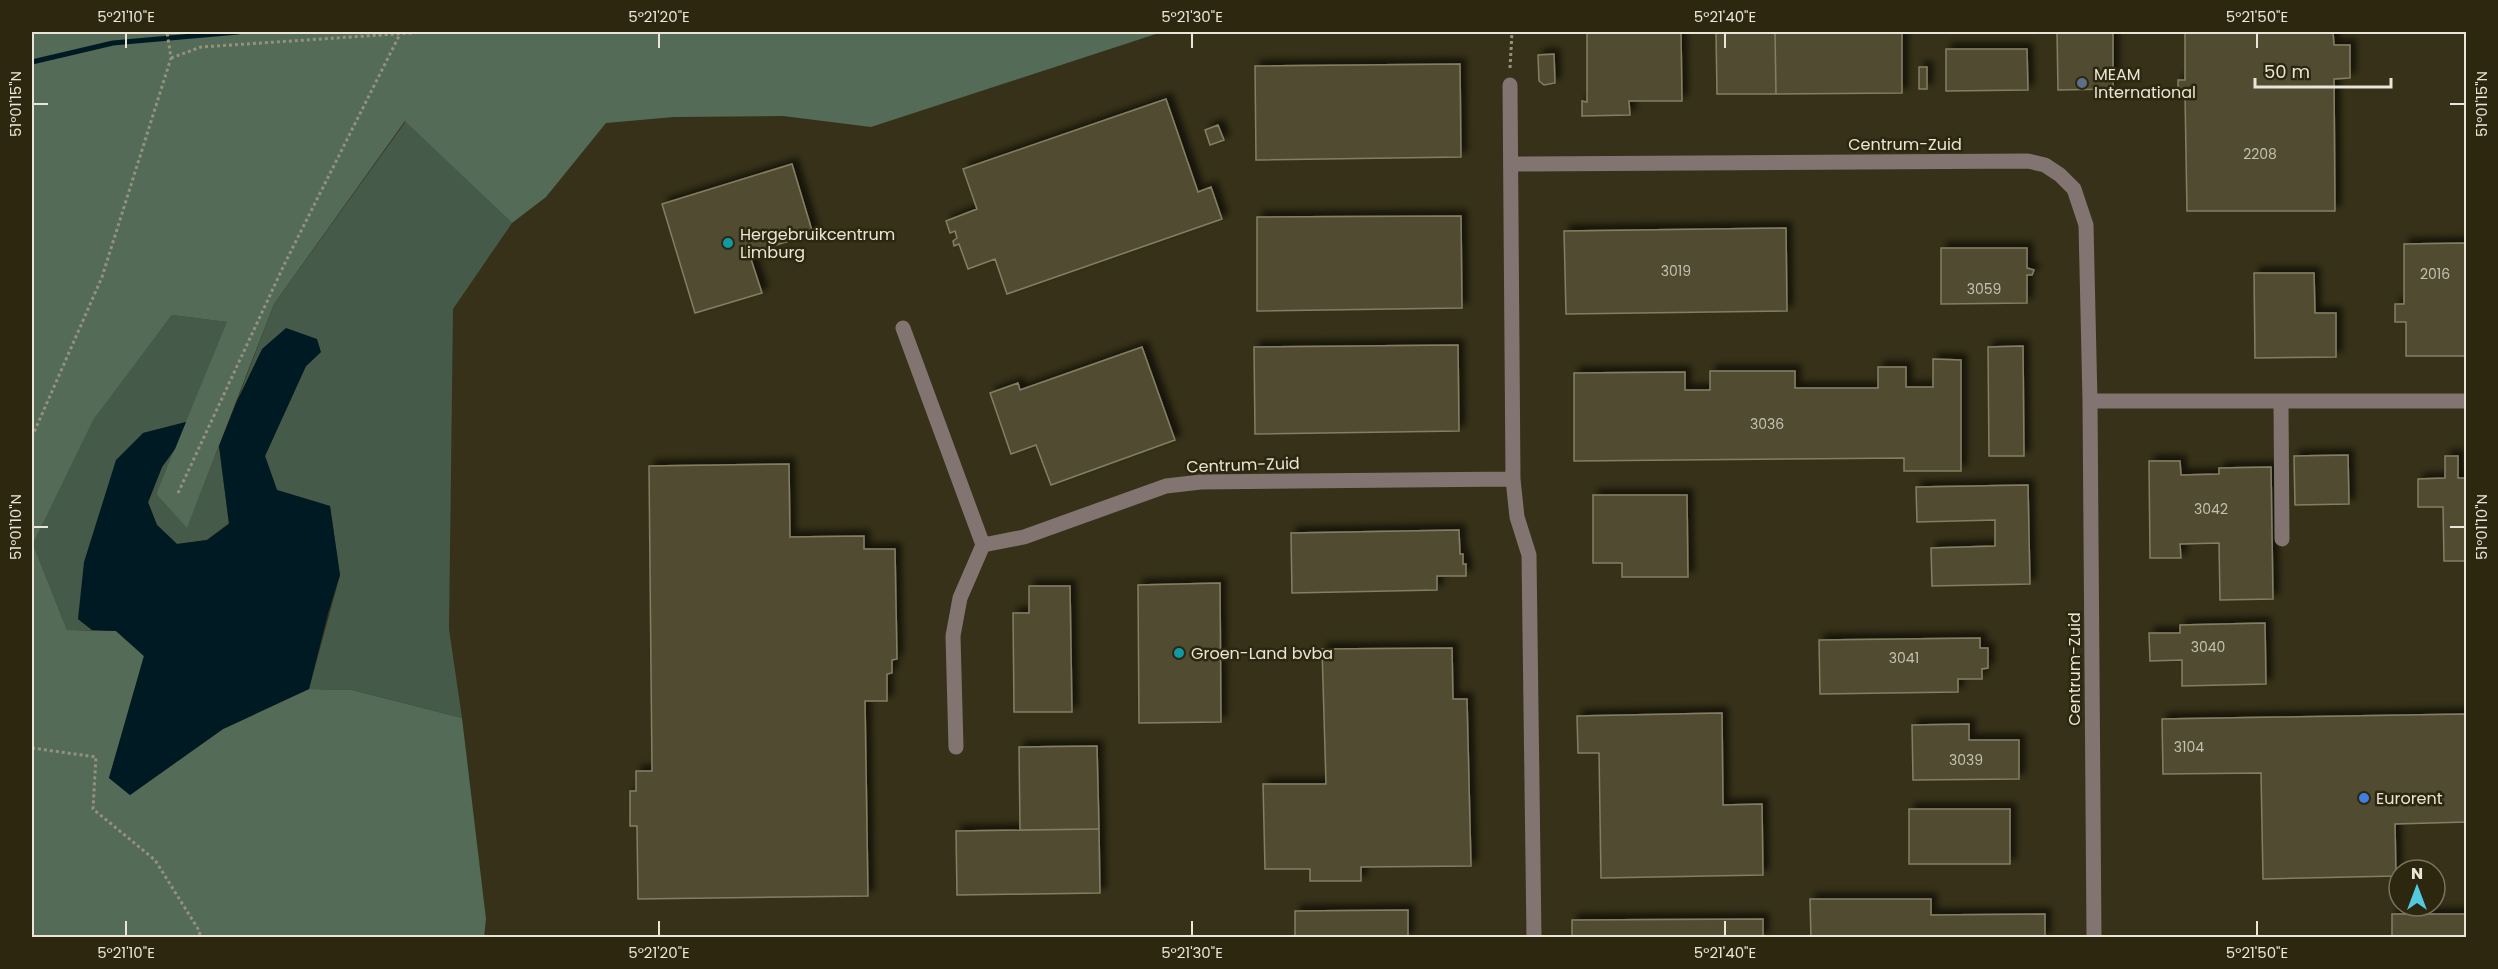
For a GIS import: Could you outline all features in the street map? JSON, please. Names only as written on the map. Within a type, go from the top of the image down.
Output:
[{"type":"street","points":[[1510,85],[1513,479],[1517,517],[1529,555],[1534,938]]},
{"type":"street","name":"Centrum-Zuid","points":[[1512,164],[2028,161],[2045,165],[2074,189],[2086,225],[2090,401],[2094,938]]},
{"type":"street","points":[[903,328],[983,545],[960,598],[953,636],[956,747]]},
{"type":"street","points":[[2090,401],[2466,401]]},
{"type":"street","points":[[2281,402],[2282,539]]},
{"type":"street","name":"Centrum-Zuid","points":[[983,545],[1024,537],[1166,486],[1201,482],[1513,479]]},
{"type":"path","points":[[32,437],[102,277],[171,58],[167,32]]},
{"type":"path","points":[[171,58],[201,48],[426,32]]},
{"type":"path","points":[[1510,85],[1512,32]]},
{"type":"path","points":[[178,493],[284,265],[400,34]]},
{"type":"path","points":[[32,748],[96,757],[93,809],[155,860],[200,932],[199,938]]},
{"type":"green space","points":[[32,32],[1162,32],[871,127],[783,116],[674,117],[606,123],[546,197],[512,223],[405,121],[274,304],[187,528],[156,494],[227,322],[172,315],[93,420],[33,544],[67,630],[116,631],[144,656],[109,778],[130,795],[223,729],[309,689],[352,690],[462,718],[486,919],[484,938],[32,937]]},
{"type":"green space","points":[[406,121],[512,223],[453,309],[449,629],[462,718],[352,690],[309,689],[340,575],[330,506],[277,490],[265,456],[306,366],[321,352],[250,376],[237,401],[274,304]]},
{"type":"green space","points":[[172,315],[228,322],[186,422],[143,433],[78,619],[92,630],[67,630],[33,544],[92,420]]},
{"type":"green space","points":[[219,446],[229,523],[207,540],[177,544],[157,525],[148,503],[162,467],[175,449],[156,494],[187,527]]},
{"type":"water","points":[[286,328],[317,339],[321,352],[306,366],[265,456],[277,490],[330,506],[340,575],[309,689],[223,729],[130,795],[109,778],[144,656],[116,631],[92,630],[78,619],[84,562],[116,460],[143,433],[186,422],[175,449],[162,467],[148,502],[157,525],[177,544],[207,540],[229,524],[219,446],[262,349]]},
{"type":"building","points":[[1587,32],[1681,32],[1682,101],[1629,101],[1630,115],[1582,116],[1582,101],[1587,102]]},
{"type":"building","points":[[1716,32],[1775,32],[1776,94],[1717,94]]},
{"type":"building","points":[[1775,32],[1902,32],[1902,93],[1776,94]]},
{"type":"building","points":[[2057,32],[2113,32],[2113,89],[2058,90]]},
{"type":"building","points":[[2185,32],[2333,32],[2334,45],[2350,45],[2350,78],[2334,79],[2335,211],[2187,211],[2185,96],[2178,96],[2178,80],[2185,80]]},
{"type":"building","points":[[1946,49],[2027,49],[2028,90],[1946,91]]},
{"type":"building","points":[[1554,54],[1555,83],[1544,85],[1539,81],[1538,55]]},
{"type":"building","points":[[1460,64],[1461,157],[1256,160],[1255,66]]},
{"type":"building","points":[[1919,67],[1927,67],[1927,89],[1919,89]]},
{"type":"building","points":[[1166,99],[1198,192],[1211,187],[1222,219],[1007,294],[995,259],[968,269],[959,244],[954,246],[953,241],[957,238],[955,231],[950,233],[946,221],[977,209],[963,169]]},
{"type":"building","points":[[1218,125],[1224,140],[1210,145],[1205,130]]},
{"type":"building","name":"Hergebruikcentrum Limburg","points":[[792,164],[813,234],[749,253],[762,293],[695,313],[662,204]]},
{"type":"building","points":[[1461,216],[1462,308],[1257,311],[1257,217]]},
{"type":"building","points":[[1786,228],[1787,311],[1566,314],[1564,231]]},
{"type":"building","points":[[2466,243],[2466,356],[2406,356],[2406,322],[2395,322],[2395,304],[2404,304],[2404,244]]},
{"type":"building","points":[[1941,248],[2027,248],[2027,268],[2034,270],[2032,275],[2027,275],[2027,303],[1941,304]]},
{"type":"building","points":[[2254,273],[2314,273],[2315,313],[2336,313],[2336,357],[2255,358]]},
{"type":"building","points":[[1458,345],[1459,431],[1255,434],[1254,347]]},
{"type":"building","points":[[2023,346],[2024,456],[1989,456],[1988,347]]},
{"type":"building","points":[[1142,347],[1175,440],[1051,485],[1036,445],[1011,454],[990,393],[1018,383],[1020,390]]},
{"type":"building","points":[[1933,359],[1961,360],[1961,471],[1904,471],[1904,458],[1574,461],[1574,373],[1685,372],[1685,390],[1710,390],[1710,371],[1795,371],[1795,388],[1878,388],[1878,367],[1906,367],[1906,387],[1933,387]]},
{"type":"building","points":[[2348,455],[2349,504],[2295,505],[2294,456]]},
{"type":"building","points":[[2445,456],[2458,456],[2458,478],[2466,478],[2466,561],[2444,561],[2443,507],[2418,507],[2418,479],[2445,478]]},
{"type":"building","points":[[2149,461],[2180,461],[2181,475],[2219,474],[2219,468],[2271,467],[2273,599],[2220,600],[2219,543],[2180,544],[2181,558],[2150,558]]},
{"type":"building","points":[[789,464],[790,537],[864,536],[864,549],[895,549],[897,659],[892,660],[892,673],[887,674],[887,701],[865,701],[868,896],[638,899],[637,826],[630,826],[630,791],[636,791],[636,771],[652,771],[649,466]]},
{"type":"building","points":[[2028,485],[2030,584],[1932,586],[1931,548],[1995,546],[1995,520],[1917,522],[1916,487]]},
{"type":"building","points":[[1593,495],[1687,495],[1688,577],[1622,577],[1622,563],[1593,563]]},
{"type":"building","points":[[1459,530],[1460,554],[1463,554],[1463,564],[1466,564],[1466,576],[1437,576],[1437,590],[1292,593],[1291,533]]},
{"type":"building","name":"Groen-Land bvba","points":[[1220,583],[1221,722],[1139,723],[1138,585]]},
{"type":"building","points":[[1029,586],[1070,586],[1072,712],[1014,712],[1013,613],[1029,613]]},
{"type":"building","points":[[2265,623],[2266,684],[2182,686],[2182,660],[2150,661],[2149,633],[2180,633],[2180,625]]},
{"type":"building","points":[[1980,638],[1980,648],[1988,648],[1988,668],[1982,669],[1982,679],[1958,679],[1958,692],[1820,694],[1819,640]]},
{"type":"building","points":[[1452,648],[1453,699],[1467,699],[1471,866],[1361,867],[1361,881],[1310,881],[1310,869],[1265,869],[1263,784],[1326,784],[1322,649]]},
{"type":"building","points":[[1722,713],[1723,805],[1762,804],[1763,875],[1601,878],[1599,753],[1578,753],[1577,716]]},
{"type":"building","name":"Eurorent","points":[[2466,714],[2466,822],[2395,824],[2396,858],[2387,858],[2387,876],[2263,879],[2261,773],[2163,774],[2162,719]]},
{"type":"building","points":[[1969,724],[1969,740],[2019,740],[2019,779],[1913,780],[1912,725]]},
{"type":"building","points":[[1097,746],[1099,829],[1020,830],[1019,747]]},
{"type":"building","points":[[1909,809],[2010,809],[2010,864],[1909,864]]},
{"type":"building","points":[[1099,829],[1100,893],[957,895],[956,831]]},
{"type":"building","points":[[1810,899],[1931,899],[1931,915],[2045,914],[2045,938],[1811,938]]},
{"type":"building","points":[[1408,910],[1408,938],[1295,938],[1295,911]]},
{"type":"building","points":[[2447,914],[2466,914],[2466,938],[2392,938],[2392,918],[2447,918]]},
{"type":"building","points":[[1763,919],[1763,938],[1572,938],[1572,920]]},
{"type":"waterway","points":[[32,62],[113,43],[238,32]]},
{"type":"place","name":"MEAM International","points":[[2082,83]]},
{"type":"place","name":"Hergebruikcentrum Limburg","points":[[728,243]]},
{"type":"place","name":"Groen-Land bvba","points":[[1179,653]]},
{"type":"place","name":"Eurorent","points":[[2364,798]]}]
